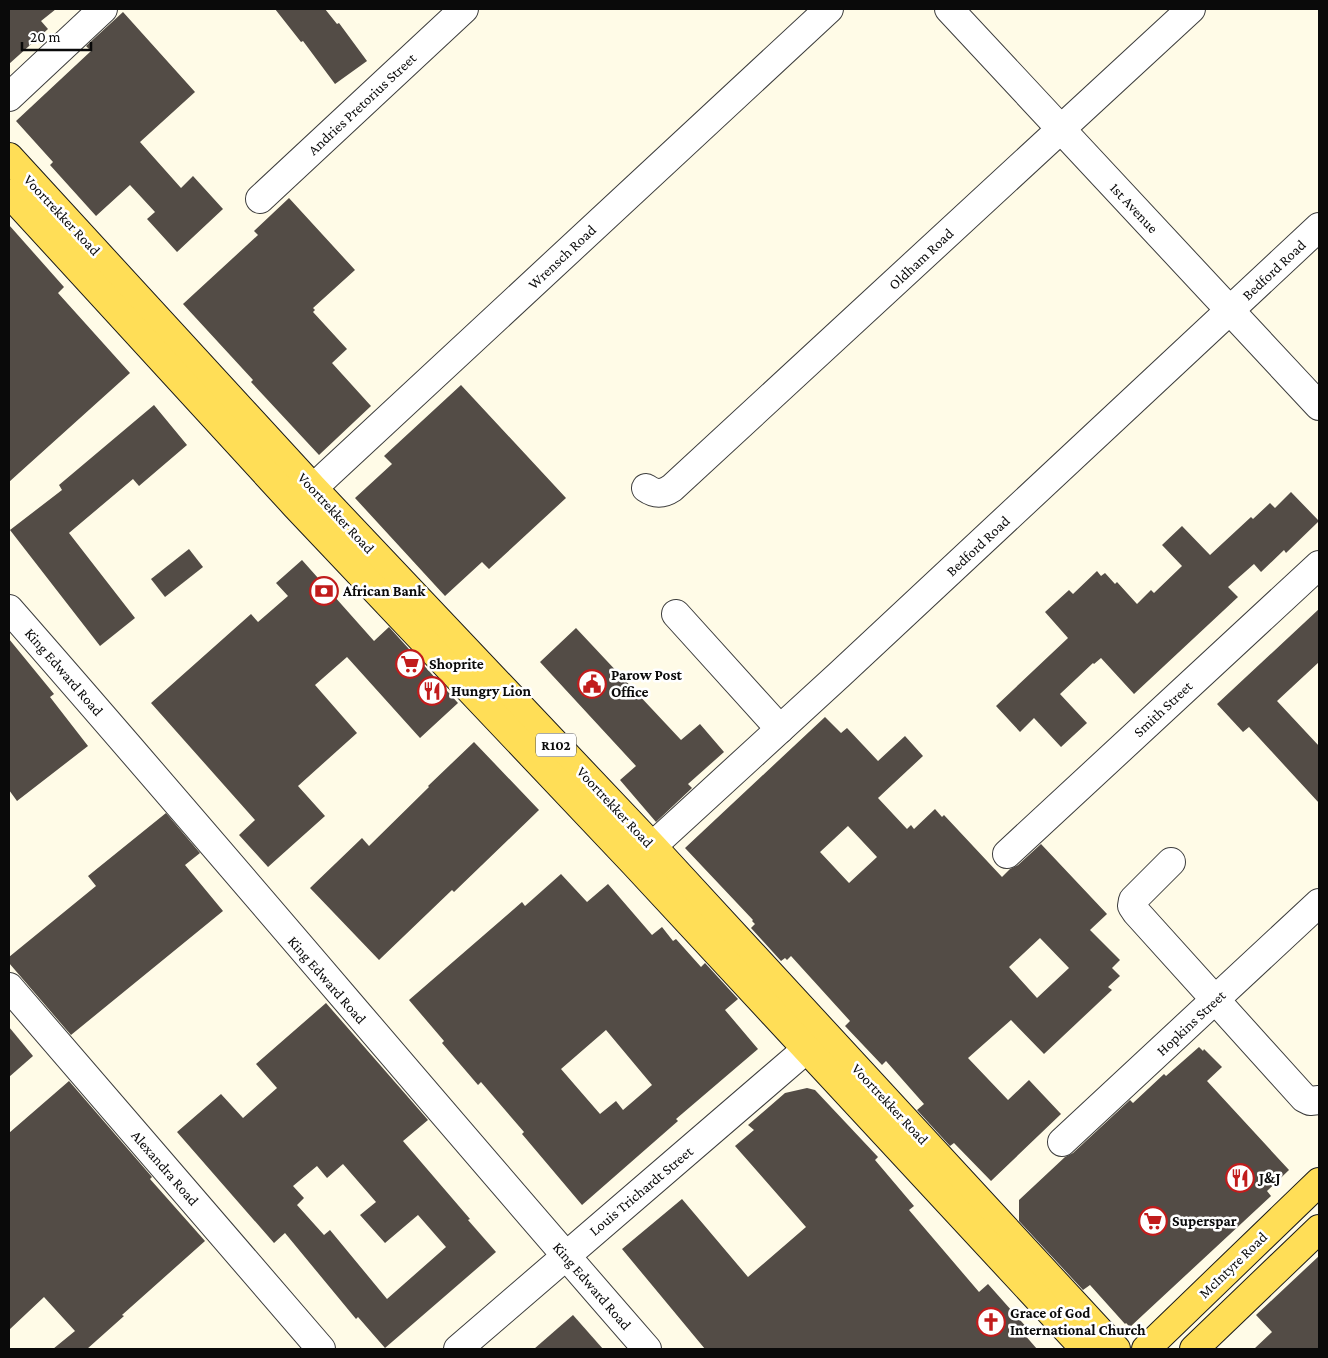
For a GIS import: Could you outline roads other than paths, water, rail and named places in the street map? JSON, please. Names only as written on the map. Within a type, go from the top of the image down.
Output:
[{"type":"main road","name":"Voortrekker Road","points":[[9,157],[304,497]]},
{"type":"main road","name":"Voortrekker Road","points":[[9,193],[304,497],[816,1041],[1116,1349]]},
{"type":"main road","name":"Voortrekker Road","points":[[816,1041],[1085,1349]]},
{"type":"main road","name":"McIntyre Road","points":[[1146,1349],[1319,1182]]},
{"type":"main road","points":[[1194,1349],[1319,1229]]},
{"type":"street","points":[[9,97],[103,9]]},
{"type":"street","name":"Andries Pretorius Street","points":[[260,199],[464,9]]},
{"type":"street","name":"Wrensch Road","points":[[304,497],[829,9]]},
{"type":"street","name":"1st Avenue","points":[[949,9],[1319,406]]},
{"type":"street","name":"Oldham Road","points":[[646,488],[659,494],[672,488],[1191,9]]},
{"type":"street","name":"Bedford Road","points":[[643,855],[969,555],[1319,228]]},
{"type":"street","name":"Smith Street","points":[[1007,854],[1319,565]]},
{"type":"street","name":"King Edward Road","points":[[9,609],[647,1349]]},
{"type":"street","points":[[676,614],[780,729]]},
{"type":"street","points":[[1170,862],[1137,894],[1132,906],[1304,1098],[1310,1101],[1319,1100]]},
{"type":"street","name":"Hopkins Street","points":[[1062,1142],[1319,903]]},
{"type":"street","name":"Alexandra Road","points":[[9,987],[321,1349]]},
{"type":"street","name":"Louis Trichardt Street","points":[[458,1349],[816,1041]]},
{"type":"place","name":"African Bank","points":[[324,591]]},
{"type":"place","name":"Shoprite","points":[[410,664]]},
{"type":"place","name":"Parow Post Office","points":[[592,684]]},
{"type":"place","name":"Hungry Lion","points":[[432,691]]},
{"type":"place","name":"J&J","points":[[1240,1178]]},
{"type":"place","name":"Superspar","points":[[1153,1221]]},
{"type":"place","name":"Grace of God International Church","points":[[991,1322]]}]
